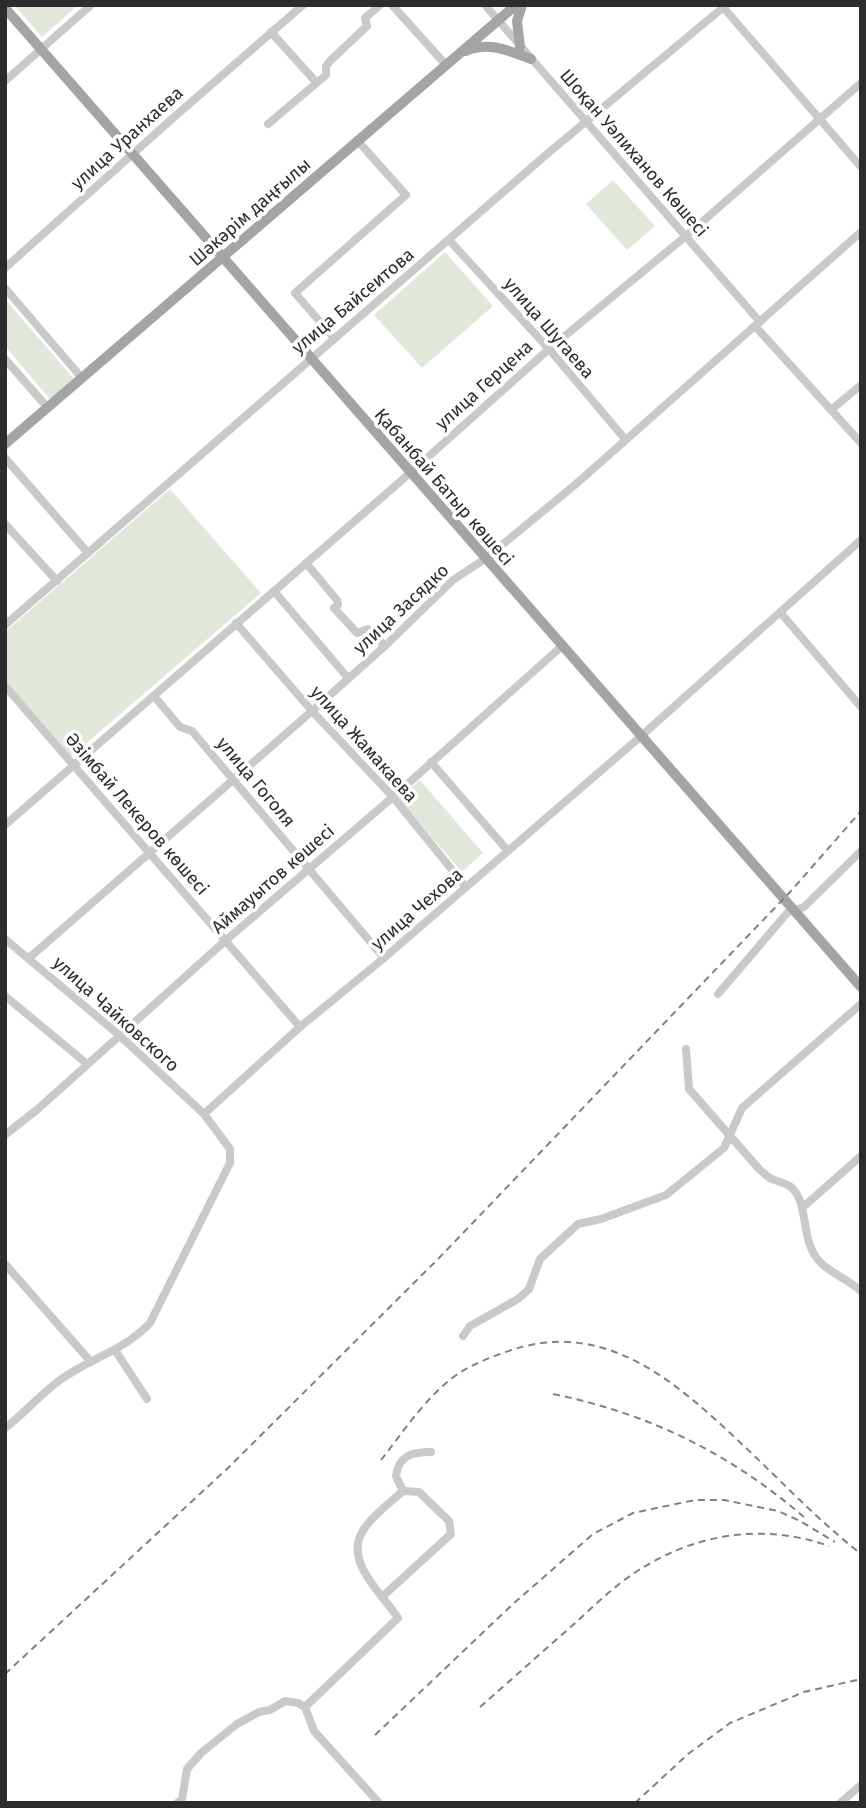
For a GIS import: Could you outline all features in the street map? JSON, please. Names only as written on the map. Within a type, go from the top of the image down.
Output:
[{"type":"main road","name":"Шәкәрім даңғылы","points":[[5,444],[516,5]]},
{"type":"main road","points":[[520,47],[517,21],[522,5]]},
{"type":"main road","name":"Қабанбай Батыр көшесі","points":[[5,8],[861,987]]},
{"type":"main road","points":[[459,54],[475,47],[487,46],[508,50],[531,59]]},
{"type":"street","points":[[5,81],[91,5]]},
{"type":"street","name":"улица Уранхаева","points":[[5,268],[303,5]]},
{"type":"street","points":[[268,124],[326,75],[326,66],[367,26],[365,18],[380,5]]},
{"type":"street","points":[[392,5],[446,65]]},
{"type":"street","name":"Шоқан Уәлиханов Көшесі","points":[[485,5],[831,410]]},
{"type":"street","points":[[724,6],[861,167]]},
{"type":"street","name":"улица Байсеитова","points":[[5,625],[310,358],[724,6]]},
{"type":"street","points":[[271,32],[316,82]]},
{"type":"street","name":"улица Герцена","points":[[5,825],[549,349],[685,236],[861,83]]},
{"type":"street","points":[[334,338],[295,293],[406,195],[357,140]]},
{"type":"street","name":"улица Засядко","points":[[29,958],[385,646],[453,580],[485,559],[576,484],[861,232]]},
{"type":"street","name":"улица Шугаева","points":[[449,240],[549,349],[625,439]]},
{"type":"street","points":[[5,288],[81,377]]},
{"type":"street","points":[[5,359],[47,407]]},
{"type":"street","points":[[861,385],[831,410],[861,443]]},
{"type":"street","points":[[5,458],[88,553]]},
{"type":"street","points":[[5,524],[57,581]]},
{"type":"street","name":"улица Чехова","points":[[204,1114],[300,1027],[640,737],[861,540]]},
{"type":"street","points":[[306,563],[337,600],[338,605],[334,608],[357,633],[368,629],[385,646]]},
{"type":"street","name":"улица Жамакаева","points":[[274,591],[348,678]]},
{"type":"street","points":[[780,612],[861,707]]},
{"type":"street","name":"улица Жамакаева","points":[[236,623],[312,711],[393,797],[466,887]]},
{"type":"street","name":"Аймауытов көшесі","points":[[6,1133],[39,1108],[86,1063],[309,867],[393,797],[562,646]]},
{"type":"street","name":"Әзімбай Лекеров көшесі","points":[[5,686],[300,1027]]},
{"type":"street","name":"улица Гоголя","points":[[154,696],[180,727],[192,731],[384,958]]},
{"type":"street","points":[[432,762],[507,850]]},
{"type":"street","points":[[718,994],[788,912],[804,907],[861,851]]},
{"type":"street","name":"улица Чайковского","points":[[5,939],[119,1035],[204,1114]]},
{"type":"street","points":[[5,996],[86,1063]]},
{"type":"street","points":[[463,1336],[470,1326],[518,1299],[529,1289],[540,1259],[578,1224],[601,1219],[666,1195],[724,1148],[742,1108],[861,1004]]},
{"type":"street","points":[[686,1049],[689,1089],[759,1169],[772,1179],[790,1185],[798,1195],[802,1208],[806,1238],[821,1263],[861,1291]]},
{"type":"street","points":[[5,1428],[61,1378],[141,1334],[150,1323],[230,1163],[230,1149],[204,1114]]},
{"type":"street","points":[[802,1208],[861,1156]]},
{"type":"street","points":[[5,1264],[91,1362]]},
{"type":"street","points":[[115,1350],[147,1399]]},
{"type":"street","points":[[403,1491],[396,1476],[402,1460],[414,1452],[431,1452]]},
{"type":"street","points":[[305,1707],[398,1618],[382,1597],[358,1559],[357,1540],[365,1527],[403,1491],[419,1492],[449,1521],[451,1534],[382,1597]]},
{"type":"street","points":[[177,1803],[181,1799],[187,1769],[201,1753],[237,1724],[285,1701],[305,1707],[313,1731],[379,1803]]},
{"type":"street","points":[[840,1803],[861,1785]]},
{"type":"shaded area","points":[[14,5],[78,5],[42,37]]},
{"type":"shaded area","points":[[613,180],[655,226],[627,250],[586,204]]},
{"type":"shaded area","points":[[445,252],[493,306],[422,368],[374,315]]},
{"type":"shaded area","points":[[5,299],[74,379],[50,399],[5,346]]},
{"type":"shaded area","points":[[170,489],[261,593],[69,758],[5,685],[5,632]]},
{"type":"shaded area","points":[[420,780],[483,853],[462,872],[398,799]]},
{"type":"railway","points":[[5,1674],[229,1467],[439,1258],[791,891],[861,811]]},
{"type":"railway","points":[[381,1460],[415,1415],[455,1376],[503,1353],[539,1343],[573,1342],[605,1349],[635,1361],[664,1378],[718,1422],[861,1554]]},
{"type":"railway","points":[[553,1394],[623,1413],[687,1439],[747,1474],[804,1517]]},
{"type":"railway","points":[[375,1735],[513,1604],[593,1534],[633,1513],[695,1500],[724,1500],[778,1511],[835,1542]]},
{"type":"railway","points":[[480,1707],[613,1589],[661,1557],[707,1540],[756,1534],[805,1539],[829,1546]]},
{"type":"railway","points":[[635,1803],[688,1754],[730,1723],[804,1692],[861,1679]]}]
